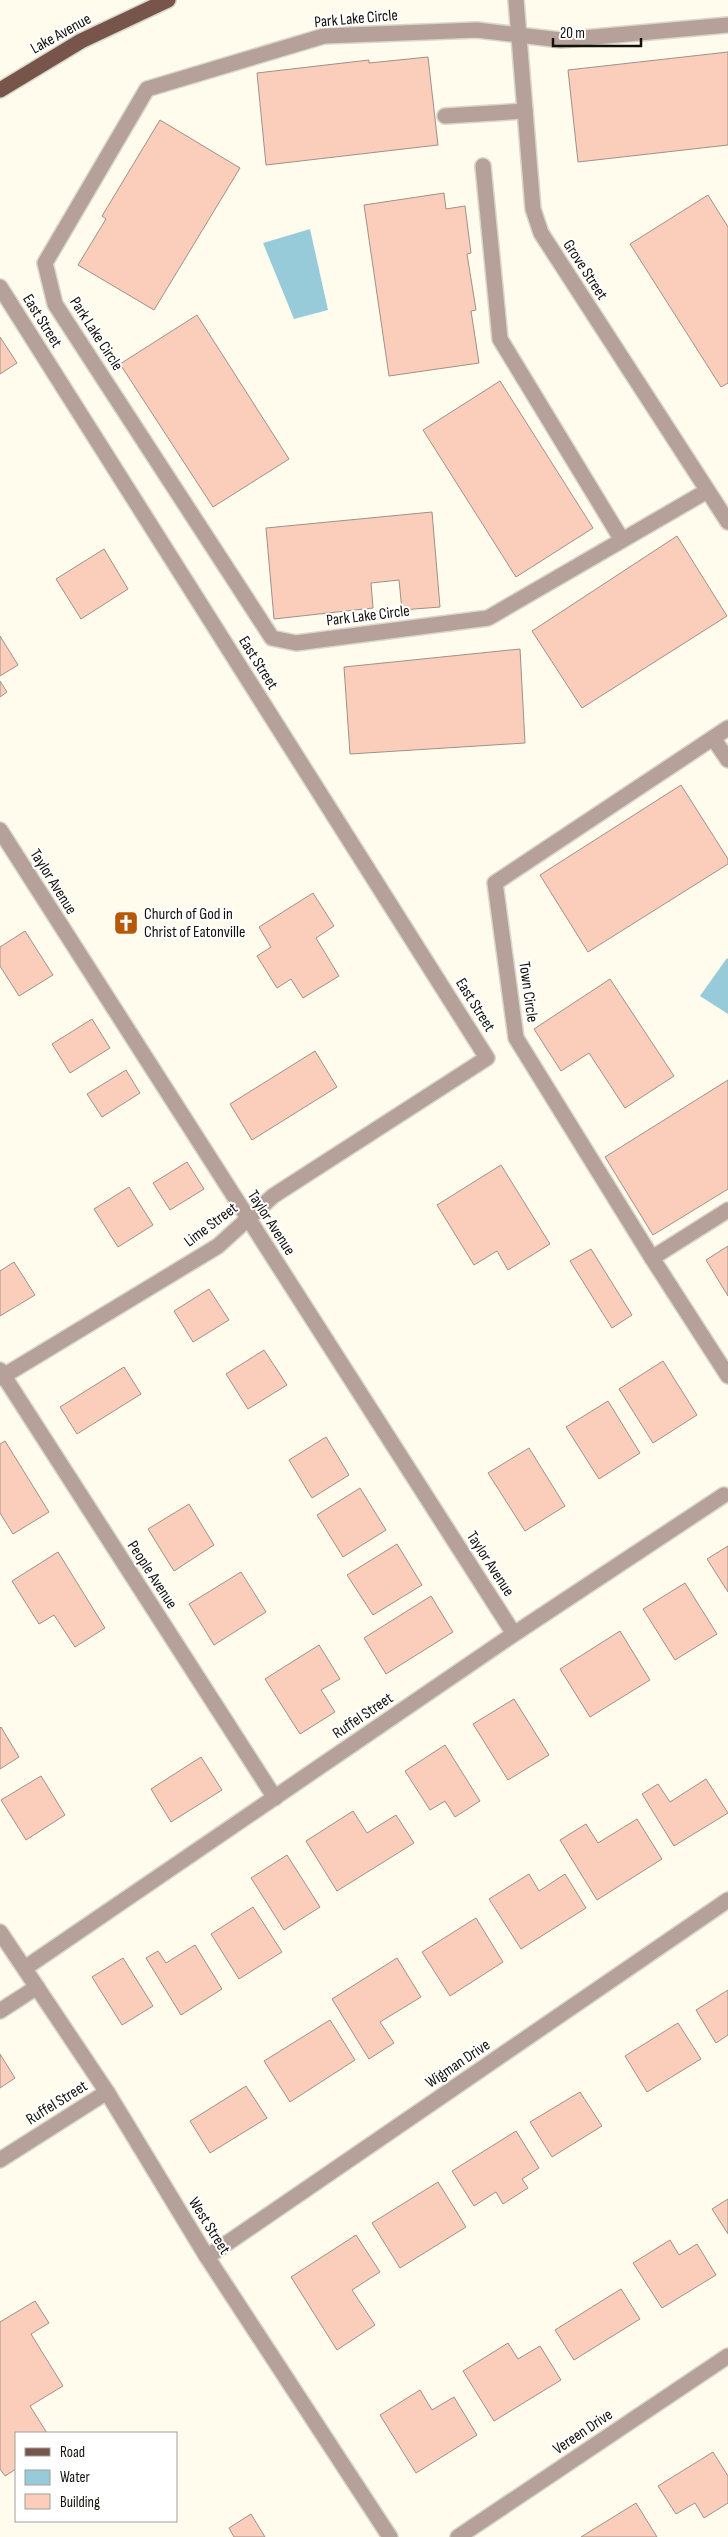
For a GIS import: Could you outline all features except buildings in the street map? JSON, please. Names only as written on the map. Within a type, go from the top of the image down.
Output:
[{"type":"main road","name":"Lake Avenue","points":[[0,90],[81,41],[168,0]]},
{"type":"street","name":"Grove Street","points":[[516,0],[533,209],[541,233],[728,522]]},
{"type":"street","name":"Park Lake Circle","points":[[707,491],[488,618],[296,642],[272,638],[55,304],[45,263],[147,89],[324,36],[477,30],[561,40],[728,25]]},
{"type":"street","points":[[445,116],[525,111]]},
{"type":"street","points":[[483,166],[500,339],[622,540]]},
{"type":"street","name":"East Street","points":[[0,287],[487,1058]]},
{"type":"street","name":"Town Circle","points":[[652,1258],[516,1038],[495,883],[728,728]]},
{"type":"street","points":[[713,738],[728,760]]},
{"type":"street","name":"Taylor Avenue","points":[[0,830],[514,1634]]},
{"type":"street","name":"Lime Street","points":[[1,1375],[218,1246],[273,1196],[487,1058]]},
{"type":"street","points":[[728,1210],[652,1258],[728,1376]]},
{"type":"street","name":"People Avenue","points":[[1,1375],[275,1798]]},
{"type":"street","name":"Ruffel Street","points":[[25,1968],[514,1634],[724,1495]]},
{"type":"street","name":"Wigman Drive","points":[[207,2257],[728,1900]]},
{"type":"street","name":"West Street","points":[[2,1937],[38,1987],[107,2092],[207,2257],[390,2537]]},
{"type":"street","points":[[0,2011],[38,1987]]},
{"type":"street","name":"Ruffel Street","points":[[0,2160],[107,2092]]},
{"type":"street","name":"Vereen Drive","points":[[458,2537],[728,2356]]},
{"type":"water","points":[[310,229],[328,310],[294,319],[263,243]]},
{"type":"water","points":[[728,959],[728,1014],[700,996]]},
{"type":"place","name":"Church of God in Christ of Eatonville","points":[[126,923]]}]
